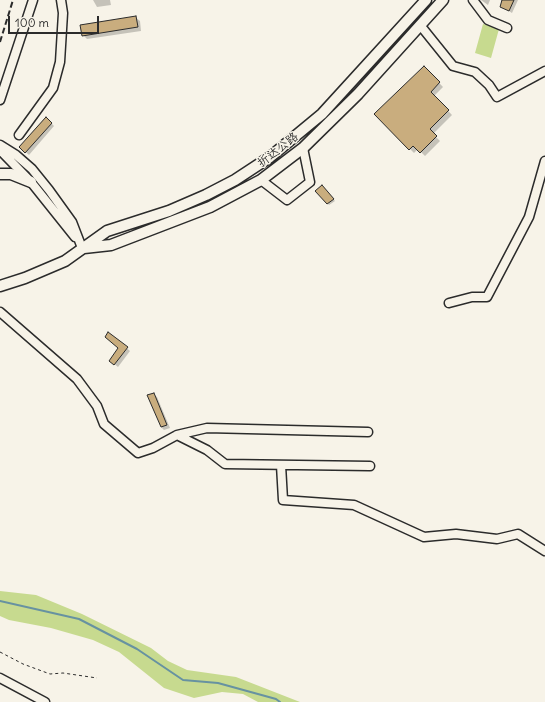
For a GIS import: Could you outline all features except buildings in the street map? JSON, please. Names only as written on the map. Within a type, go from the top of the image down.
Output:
[{"type":"main road","name":"折达公路","points":[[0,286],[25,278],[65,261],[107,231],[169,212],[206,195],[235,180],[270,157],[322,114],[426,0]]},
{"type":"main road","name":"折达公路","points":[[82,248],[111,245],[210,207],[261,180],[303,148],[358,94],[443,0]]},
{"type":"main road","points":[[0,174],[12,174],[31,182]]},
{"type":"street","points":[[0,100],[33,0]]},
{"type":"street","points":[[19,135],[53,88],[60,62],[63,13],[61,0]]},
{"type":"street","points":[[473,0],[488,20],[507,28]]},
{"type":"street","points":[[420,25],[453,66],[475,72],[490,84],[497,97],[545,71]]},
{"type":"street","points":[[0,145],[16,155],[32,169],[49,190],[72,222],[82,248]]},
{"type":"street","points":[[261,180],[288,200],[310,182],[303,148]]},
{"type":"street","points":[[0,150],[31,182],[82,248]]},
{"type":"street","points":[[449,303],[472,298],[487,297],[529,217],[545,161]]},
{"type":"street","points":[[0,312],[77,379],[97,406],[104,424],[138,453],[153,448],[177,435],[207,428],[368,432]]},
{"type":"street","points":[[177,435],[206,450],[225,464],[370,466]]},
{"type":"street","points":[[280,465],[283,500],[354,505],[424,537],[456,534],[497,539],[518,534],[545,552]]},
{"type":"street","points":[[0,678],[46,702]]},
{"type":"path","points":[[0,652],[23,664],[50,674],[63,673],[97,678]]},
{"type":"green space","points":[[483,24],[499,29],[491,58],[475,53]]},
{"type":"green space","points":[[0,591],[36,595],[82,614],[151,648],[168,661],[187,670],[236,677],[300,702],[258,702],[243,694],[222,692],[194,698],[164,688],[119,652],[93,640],[51,628],[9,620],[0,616]]},
{"type":"waterway","points":[[0,601],[79,619],[137,649],[183,680],[218,683],[276,699],[280,702]]},
{"type":"railway","points":[[0,42],[13,0]]}]
